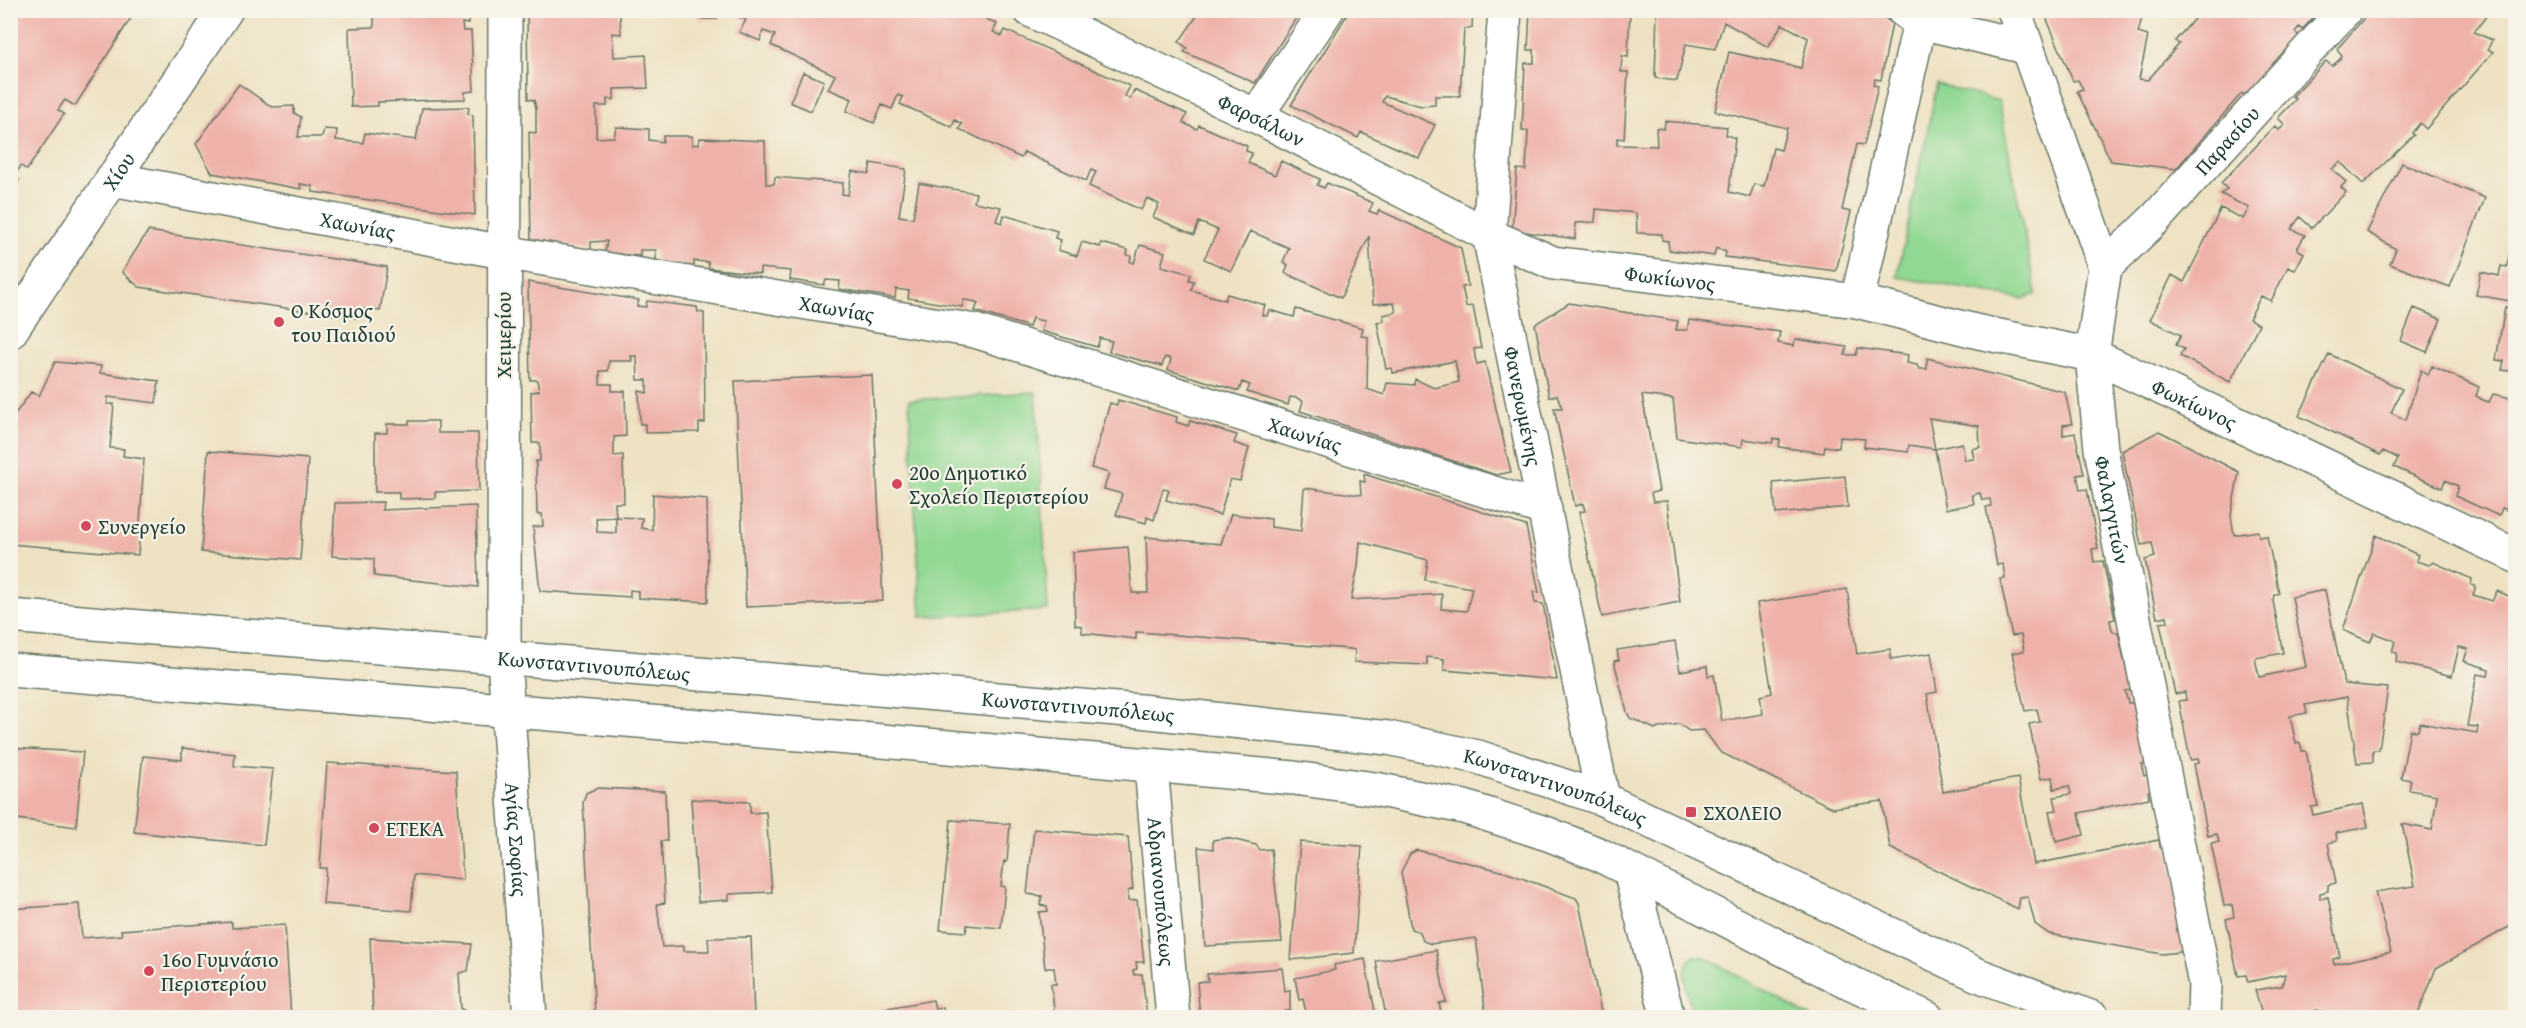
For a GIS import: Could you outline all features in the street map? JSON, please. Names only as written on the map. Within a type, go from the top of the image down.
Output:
[{"type":"street","name":"Χίου","points":[[10,332],[226,10]]},
{"type":"street","name":"Χειμερίου","points":[[504,659],[505,10]]},
{"type":"street","name":"Φαρσάλων","points":[[1030,10],[1256,116],[1490,235]]},
{"type":"street","points":[[1256,116],[1327,10]]},
{"type":"street","name":"Φανερωμένης","points":[[1505,10],[1490,235],[1603,799]]},
{"type":"street","name":"Φαλαγγιτών","points":[[2014,10],[2105,267],[2092,355],[2101,449],[2205,984],[2204,1017]]},
{"type":"street","name":"Παρασίου","points":[[2105,267],[2155,219],[2345,10]]},
{"type":"street","points":[[1857,301],[1912,16],[2026,47]]},
{"type":"street","name":"Χαωνίας","points":[[112,179],[503,252],[975,331],[1545,509]]},
{"type":"street","name":"Φωκίωνος","points":[[1490,235],[1553,263],[1857,301],[1979,332],[2092,355],[2516,556]]},
{"type":"street","name":"Κωνσταντινουπόλεως","points":[[10,616],[1140,711],[1388,738],[1478,757],[1603,799],[1978,975],[2093,1017]]},
{"type":"street","name":"Αγίας Σοφίας","points":[[504,659],[530,1017]]},
{"type":"street","points":[[10,670],[507,713],[860,740],[1317,781],[1375,789],[1464,807],[1548,834],[1598,854],[1834,975],[1927,1017]]},
{"type":"street","name":"Αδριανουπόλεως","points":[[1151,766],[1173,1017]]},
{"type":"street","points":[[1630,871],[1668,1017]]},
{"type":"green space","points":[[1937,84],[1999,101],[2036,294],[2023,299],[1897,277]]},
{"type":"green space","points":[[1036,392],[1048,610],[921,617],[909,400]]},
{"type":"green space","points":[[1694,956],[1703,956],[1811,1017],[1693,1017],[1685,976],[1689,961]]},
{"type":"building","points":[[10,10],[136,10],[75,106],[65,100],[62,104],[58,110],[64,114],[27,170],[21,166],[14,176],[19,180],[10,193],[10,72],[15,52],[10,51]]},
{"type":"building","points":[[374,10],[468,10],[468,24],[462,23],[463,31],[471,31],[474,91],[465,92],[465,99],[378,102],[378,106],[351,107],[349,28],[374,27]]},
{"type":"building","points":[[527,10],[616,10],[620,13],[621,34],[612,33],[614,57],[646,55],[648,88],[614,89],[614,100],[607,99],[607,106],[596,106],[596,138],[614,137],[616,127],[649,129],[649,140],[663,142],[663,136],[692,136],[692,145],[699,144],[700,138],[765,141],[766,184],[774,184],[775,177],[843,183],[842,194],[848,195],[852,171],[869,174],[871,163],[906,169],[899,216],[913,218],[919,183],[976,193],[974,202],[1001,207],[996,221],[1002,223],[1004,215],[1057,231],[1055,238],[1061,240],[1058,250],[1077,256],[1082,242],[1100,247],[1101,243],[1128,250],[1127,255],[1131,256],[1130,262],[1134,263],[1140,245],[1165,252],[1161,266],[1191,274],[1189,280],[1194,281],[1191,290],[1225,300],[1227,294],[1265,305],[1262,315],[1267,316],[1269,310],[1294,317],[1296,309],[1363,328],[1361,336],[1368,337],[1367,389],[1384,395],[1387,383],[1414,385],[1415,379],[1434,388],[1459,382],[1455,361],[1393,373],[1392,368],[1386,369],[1377,322],[1384,321],[1383,315],[1396,312],[1394,303],[1373,304],[1369,236],[1341,298],[1285,273],[1288,265],[1283,262],[1289,248],[1250,231],[1231,271],[1204,259],[1218,230],[1199,222],[1194,235],[1153,217],[1159,204],[1147,198],[1141,210],[1089,186],[1096,172],[1091,170],[1086,181],[1024,152],[1021,158],[959,129],[962,124],[955,120],[952,127],[900,104],[903,97],[898,95],[892,109],[882,105],[874,123],[846,111],[852,99],[828,89],[835,75],[771,45],[775,35],[763,31],[760,41],[739,32],[746,20],[725,10],[968,10],[997,24],[993,32],[1002,36],[1005,30],[1130,86],[1125,96],[1130,99],[1134,90],[1187,114],[1183,123],[1197,129],[1199,125],[1247,146],[1246,151],[1252,153],[1248,163],[1275,175],[1281,161],[1320,179],[1317,185],[1324,188],[1327,183],[1373,203],[1369,211],[1377,214],[1379,210],[1461,248],[1468,286],[1462,287],[1466,307],[1473,306],[1481,348],[1474,349],[1475,357],[1477,364],[1485,362],[1511,472],[1496,475],[1300,411],[1303,401],[1297,398],[1290,397],[1288,405],[1247,392],[1250,385],[1242,382],[1239,391],[1168,370],[1171,359],[1165,357],[1162,366],[1109,352],[1112,341],[1100,338],[1097,347],[1041,331],[1044,321],[1032,318],[1029,327],[975,311],[978,303],[973,301],[964,300],[962,307],[908,298],[909,291],[896,289],[895,298],[839,289],[840,281],[826,280],[824,285],[790,280],[791,271],[760,268],[760,274],[709,268],[708,262],[694,261],[694,267],[656,261],[656,250],[640,250],[640,256],[605,253],[607,241],[591,242],[591,250],[531,239],[529,132],[536,133],[536,108],[534,100],[528,99]]},
{"type":"building","points":[[693,10],[716,10],[717,19],[699,19],[700,13]]},
{"type":"building","points":[[1201,10],[1301,10],[1255,83],[1184,52],[1187,48],[1179,42]]},
{"type":"building","points":[[1350,10],[1473,10],[1472,28],[1464,29],[1460,96],[1435,96],[1435,105],[1421,106],[1385,96],[1382,102],[1435,125],[1419,158],[1361,132],[1358,138],[1291,105]]},
{"type":"building","points":[[1530,10],[1630,10],[1628,57],[1622,56],[1621,72],[1628,72],[1624,139],[1617,138],[1617,145],[1657,146],[1656,128],[1664,129],[1665,121],[1727,127],[1726,135],[1735,138],[1729,192],[1750,197],[1754,184],[1764,186],[1773,148],[1781,150],[1787,128],[1715,111],[1729,52],[1801,68],[1808,38],[1782,24],[1768,47],[1724,22],[1715,49],[1686,44],[1677,81],[1655,78],[1657,10],[1873,10],[1892,23],[1881,80],[1875,79],[1873,85],[1878,86],[1864,145],[1857,144],[1842,210],[1851,212],[1836,271],[1725,257],[1726,252],[1716,248],[1714,256],[1669,250],[1668,241],[1662,240],[1662,234],[1637,233],[1636,213],[1596,209],[1595,222],[1575,223],[1575,239],[1512,230],[1517,169],[1526,170],[1528,131],[1522,131],[1525,63],[1534,63],[1534,50],[1528,50]]},
{"type":"building","points":[[2043,10],[2144,10],[2138,33],[2148,36],[2139,79],[2148,80],[2179,44],[2175,41],[2202,10],[2320,10],[2302,30],[2299,27],[2295,32],[2299,36],[2246,96],[2242,93],[2176,169],[2111,161],[2077,91],[2083,89],[2078,80],[2073,81]]},
{"type":"building","points":[[2371,10],[2491,10],[2474,32],[2492,40],[2488,49],[2493,52],[2426,129],[2420,123],[2412,133],[2414,135],[2363,184],[2340,162],[2332,169],[2346,182],[2341,187],[2346,192],[2312,228],[2300,217],[2291,229],[2305,235],[2297,249],[2304,253],[2295,270],[2288,267],[2271,301],[2261,296],[2249,319],[2259,324],[2230,382],[2180,356],[2184,349],[2176,345],[2181,335],[2150,320],[2172,275],[2184,282],[2221,208],[2243,219],[2249,208],[2221,194],[2227,189],[2221,183],[2275,126],[2279,130],[2285,125],[2278,118],[2296,99],[2292,97],[2326,61],[2332,66],[2340,59],[2342,55],[2337,49]]},
{"type":"building","points":[[803,72],[824,81],[811,111],[790,102]]},
{"type":"building","points":[[239,84],[272,107],[294,106],[294,113],[301,117],[298,137],[322,137],[324,129],[337,130],[336,140],[363,143],[365,133],[416,140],[422,108],[469,107],[468,114],[473,115],[475,215],[313,192],[312,186],[307,185],[300,184],[301,189],[212,173],[196,144]]},
{"type":"building","points":[[2402,163],[2485,198],[2450,287],[2390,264],[2396,249],[2367,232]]},
{"type":"building","points":[[148,231],[387,267],[380,311],[356,308],[356,318],[139,287],[122,272]]},
{"type":"building","points":[[2513,232],[2516,232],[2516,302],[2476,295],[2481,272],[2499,276],[2501,266],[2507,267]]},
{"type":"building","points":[[528,282],[639,300],[637,306],[646,307],[647,301],[697,307],[698,312],[704,313],[705,423],[699,423],[699,432],[645,433],[645,424],[640,424],[639,391],[647,393],[647,380],[638,380],[637,356],[631,356],[632,361],[609,361],[608,371],[600,371],[600,384],[612,384],[612,391],[625,391],[626,436],[614,437],[614,456],[623,455],[624,503],[615,503],[616,517],[642,518],[641,528],[652,530],[653,494],[707,499],[708,602],[638,598],[638,591],[630,590],[630,597],[540,591],[533,527],[543,526],[542,514],[537,514],[536,461],[540,461],[540,443],[532,443],[531,392],[539,391],[537,380],[530,380]],"holes":[[[616,517],[616,533],[597,532],[596,518]]]},
{"type":"building","points":[[1569,303],[1678,321],[1676,330],[1687,330],[1689,320],[1780,332],[1778,343],[1794,346],[1795,339],[1847,347],[1845,355],[1856,355],[1858,348],[1908,355],[1907,363],[1917,365],[1919,369],[1927,369],[1927,358],[2065,392],[2072,424],[2063,425],[2063,435],[2075,433],[2084,474],[2077,475],[2080,490],[2087,489],[2098,548],[2092,549],[2094,562],[2103,561],[2115,619],[2110,620],[2111,626],[2113,632],[2118,632],[2131,690],[2125,691],[2128,703],[2133,703],[2146,763],[2141,764],[2144,776],[2149,774],[2153,790],[2148,791],[2149,798],[2079,813],[2084,835],[2056,842],[2049,811],[2057,810],[2054,797],[2071,794],[2069,786],[2054,789],[2052,777],[2041,779],[2029,724],[2040,722],[2037,709],[2025,711],[2012,653],[2024,651],[2021,635],[2012,636],[2000,579],[2005,578],[2003,564],[1997,565],[1986,507],[1991,506],[1990,499],[1982,500],[1980,493],[1972,495],[1974,504],[1946,509],[1935,449],[1909,445],[1908,452],[1864,447],[1865,439],[1840,437],[1839,448],[1825,446],[1824,453],[1779,447],[1780,440],[1774,438],[1772,443],[1743,439],[1742,447],[1677,438],[1673,399],[1642,395],[1659,491],[1651,493],[1653,502],[1667,501],[1680,602],[1602,617],[1579,512],[1585,511],[1583,504],[1575,506],[1554,408],[1562,408],[1557,395],[1549,397],[1535,324]],"holes":[[[1929,418],[1979,426],[1980,447],[1972,449],[1974,459],[1965,460],[1962,443],[1935,449]]]},
{"type":"building","points":[[2516,303],[2516,372],[2502,370],[2504,361],[2496,360],[2505,307],[2513,309]]},
{"type":"building","points":[[2414,308],[2441,319],[2427,352],[2401,341]]},
{"type":"building","points":[[2329,354],[2402,389],[2391,413],[2406,420],[2421,370],[2428,375],[2432,366],[2479,387],[2476,396],[2483,400],[2489,402],[2493,394],[2516,399],[2516,523],[2512,521],[2514,514],[2508,510],[2502,508],[2499,516],[2455,496],[2458,486],[2445,480],[2442,488],[2394,467],[2398,458],[2383,451],[2380,455],[2299,416]]},
{"type":"building","points":[[55,362],[101,366],[100,373],[159,381],[156,403],[108,397],[107,404],[114,404],[110,448],[124,449],[123,456],[144,459],[138,555],[10,544],[10,421],[31,392],[39,396]]},
{"type":"building","points":[[872,375],[883,601],[746,607],[735,381]]},
{"type":"building","points":[[1118,400],[1177,417],[1176,422],[1188,426],[1190,421],[1237,435],[1234,443],[1249,448],[1240,481],[1230,479],[1220,515],[1166,500],[1169,490],[1163,489],[1154,520],[1147,517],[1146,523],[1116,515],[1122,494],[1104,489],[1109,473],[1091,468],[1110,403],[1117,405]]},
{"type":"building","points":[[409,421],[438,421],[438,433],[478,433],[479,491],[435,492],[435,498],[399,499],[399,492],[375,492],[375,433],[387,433],[387,424],[409,424]]},
{"type":"building","points":[[2159,431],[2239,472],[2231,515],[2234,535],[2258,531],[2259,537],[2267,536],[2279,593],[2274,595],[2273,601],[2283,653],[2255,658],[2259,677],[2306,667],[2292,597],[2325,590],[2344,684],[2388,688],[2379,750],[2373,750],[2373,762],[2357,763],[2347,697],[2305,705],[2307,713],[2290,716],[2296,744],[2300,743],[2302,751],[2306,751],[2318,806],[2311,807],[2313,815],[2363,804],[2368,827],[2336,833],[2337,841],[2328,843],[2336,883],[2328,885],[2328,891],[2320,893],[2320,899],[2328,897],[2340,957],[2333,959],[2334,964],[2391,952],[2375,892],[2415,886],[2402,824],[2432,830],[2437,795],[2409,790],[2411,780],[2401,778],[2410,730],[2418,731],[2420,723],[2477,733],[2478,727],[2467,726],[2477,674],[2488,676],[2489,669],[2464,661],[2468,649],[2459,647],[2452,676],[2396,662],[2397,653],[2392,652],[2395,641],[2374,633],[2370,642],[2343,630],[2376,535],[2418,555],[2416,561],[2429,565],[2433,562],[2472,579],[2471,585],[2476,586],[2473,595],[2492,601],[2497,591],[2516,599],[2516,923],[2436,968],[2417,1017],[2354,1017],[2317,1010],[2301,1017],[2263,1017],[2255,990],[2282,986],[2285,974],[2248,982],[2246,975],[2238,976],[2226,919],[2234,917],[2232,905],[2224,906],[2211,843],[2219,842],[2217,834],[2208,836],[2194,764],[2199,763],[2198,759],[2190,760],[2179,701],[2186,700],[2185,692],[2175,694],[2160,623],[2168,622],[2167,616],[2157,618],[2145,560],[2155,557],[2152,543],[2141,545],[2122,451]]},
{"type":"building","points":[[208,451],[308,459],[300,560],[201,552]]},
{"type":"building","points":[[1364,474],[1526,526],[1539,593],[1533,591],[1535,603],[1543,604],[1557,680],[1444,670],[1444,659],[1427,657],[1427,665],[1354,662],[1355,650],[1350,649],[1136,632],[1136,639],[1082,633],[1082,626],[1075,625],[1073,552],[1128,547],[1132,593],[1148,593],[1146,537],[1221,544],[1231,514],[1271,519],[1271,527],[1301,531],[1304,488],[1361,495],[1360,481],[1365,482]],"holes":[[[1360,542],[1428,560],[1425,580],[1472,588],[1467,611],[1441,609],[1442,594],[1351,600],[1358,567]]]},
{"type":"building","points":[[1845,476],[1848,507],[1776,514],[1773,483]]},
{"type":"building","points":[[383,502],[382,510],[476,506],[478,587],[374,576],[374,559],[332,556],[335,503]]},
{"type":"building","points":[[1847,589],[1857,654],[1890,649],[1891,659],[1931,653],[1937,692],[1927,694],[1943,792],[2018,778],[2034,864],[2159,840],[2160,847],[2167,846],[2189,951],[2162,954],[2049,934],[2035,924],[2028,897],[2020,898],[2018,909],[1890,848],[1882,801],[1833,808],[1720,752],[1704,730],[1689,731],[1679,724],[1655,729],[1630,718],[1614,661],[1619,660],[1617,650],[1675,641],[1680,671],[1707,666],[1708,676],[1714,675],[1722,721],[1763,714],[1760,696],[1772,693],[1757,603]]},
{"type":"building","points":[[10,748],[83,752],[76,827],[10,818]]},
{"type":"building","points":[[182,748],[235,754],[234,766],[273,769],[264,845],[134,832],[143,756],[182,760]]},
{"type":"building","points":[[327,763],[456,771],[463,880],[414,875],[411,911],[323,904],[326,868],[320,868]]},
{"type":"building","points":[[597,788],[665,791],[667,841],[661,841],[665,903],[657,904],[662,947],[684,946],[684,951],[709,951],[708,938],[751,937],[754,1017],[595,1017],[583,802],[586,793]]},
{"type":"building","points":[[691,799],[750,802],[750,813],[766,812],[772,892],[729,894],[729,900],[698,902]]},
{"type":"building","points":[[951,820],[1010,824],[1007,862],[1004,861],[1001,886],[1005,887],[1001,928],[967,925],[966,932],[940,930]]},
{"type":"building","points":[[1034,829],[1128,837],[1133,889],[1128,891],[1128,901],[1137,900],[1144,962],[1136,962],[1137,969],[1133,970],[1134,975],[1142,974],[1147,1017],[1055,1017],[1051,984],[1056,984],[1054,968],[1045,968],[1039,912],[1048,911],[1047,906],[1040,905],[1042,896],[1027,894]]},
{"type":"building","points":[[1227,838],[1256,845],[1260,850],[1271,849],[1282,942],[1205,946],[1198,847],[1213,849],[1213,840]]},
{"type":"building","points":[[1300,842],[1362,846],[1354,953],[1291,960]]},
{"type":"building","points":[[1417,850],[1505,872],[1576,898],[1579,903],[1602,1017],[1486,1017],[1476,938],[1431,944],[1423,941],[1420,932],[1411,929],[1401,872],[1410,854]]},
{"type":"building","name":"16ο Γυμνάσιο Περιστερίου","points":[[79,904],[82,938],[122,935],[121,930],[232,922],[232,928],[285,925],[291,1017],[155,1017],[155,1014],[10,1017],[10,909]]},
{"type":"building","points":[[370,938],[472,944],[468,971],[459,973],[461,1009],[468,1012],[471,1017],[373,1017]]},
{"type":"building","points":[[1436,950],[1446,1002],[1439,1003],[1442,1017],[1386,1017],[1376,961]]},
{"type":"building","points":[[1365,959],[1376,1017],[1307,1017],[1303,999],[1299,1000],[1295,978],[1335,970],[1334,965]]},
{"type":"building","points":[[1282,968],[1285,991],[1290,990],[1290,1011],[1285,1011],[1285,1017],[1200,1017],[1197,982],[1208,981],[1207,974]]},
{"type":"building","points":[[933,1000],[935,1009],[943,1007],[945,1017],[876,1017],[875,1010]]},
{"type":"place","name":"Ο Κόσμος του Παιδιού","points":[[279,322]]},
{"type":"place","name":"20ο Δημοτικό Σχολείο Περιστερίου","points":[[897,484]]},
{"type":"place","name":"Συνεργείο","points":[[86,526]]},
{"type":"place","name":"ΣΧΟΛΕΙΟ","points":[[1691,812]]},
{"type":"place","name":"ΕΤΕΚΑ","points":[[374,828]]},
{"type":"place","name":"16ο Γυμνάσιο Περιστερίου","points":[[149,971]]}]
